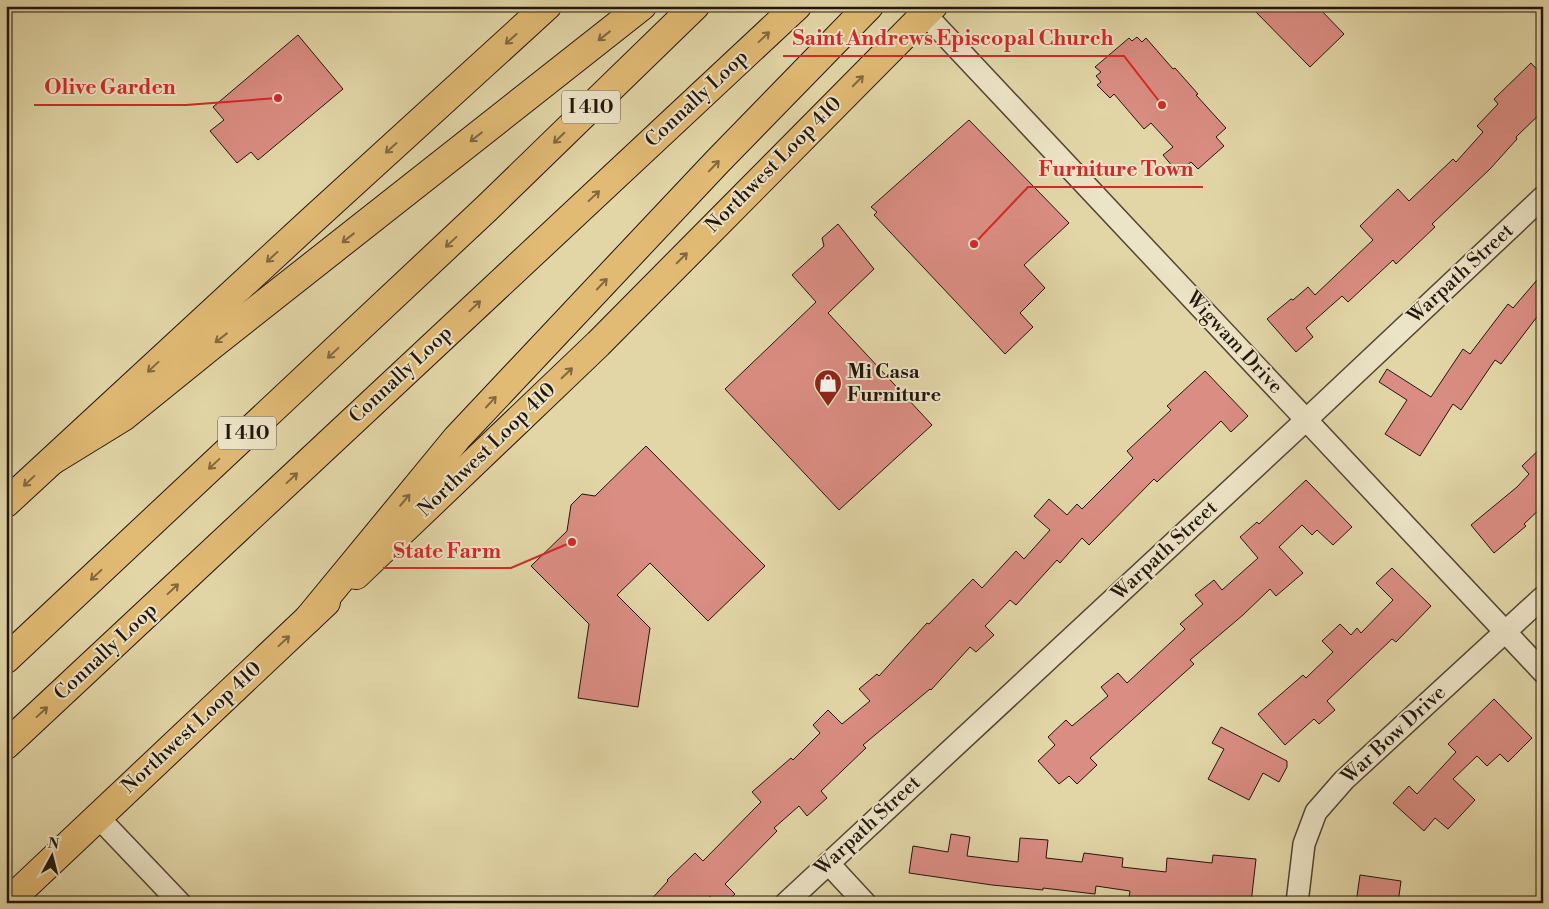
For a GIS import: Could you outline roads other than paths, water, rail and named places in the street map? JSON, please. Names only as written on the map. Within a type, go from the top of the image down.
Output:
[{"type":"main road","points":[[6,503],[547,6]]},
{"type":"main road","points":[[53,460],[123,417],[642,6]]},
{"type":"main road","name":"I 410","points":[[6,659],[487,208],[695,6]]},
{"type":"main road","name":"Connally Loop","points":[[6,745],[797,6]]},
{"type":"main road","points":[[308,619],[457,438],[717,162],[869,6]]},
{"type":"main road","name":"Northwest Loop 410","points":[[7,903],[426,509],[591,350],[929,10]]},
{"type":"street","name":"Wigwam Drive","points":[[929,10],[1306,420],[1543,672]]},
{"type":"street","name":"Warpath Street","points":[[786,903],[1543,197]]},
{"type":"street","name":"War Bow Drive","points":[[1297,903],[1304,844],[1316,812],[1344,780],[1543,597]]},
{"type":"street","points":[[98,817],[180,903]]},
{"type":"street","points":[[828,863],[865,903]]},
{"type":"place","name":"Olive Garden","points":[[278,98]]},
{"type":"place","name":"Saint Andrews Episcopal Church","points":[[1162,105]]},
{"type":"place","name":"Furniture Town","points":[[974,244]]},
{"type":"place","name":"Mi Casa Furniture","points":[[828,407]]},
{"type":"place","name":"State Farm","points":[[572,542]]}]
